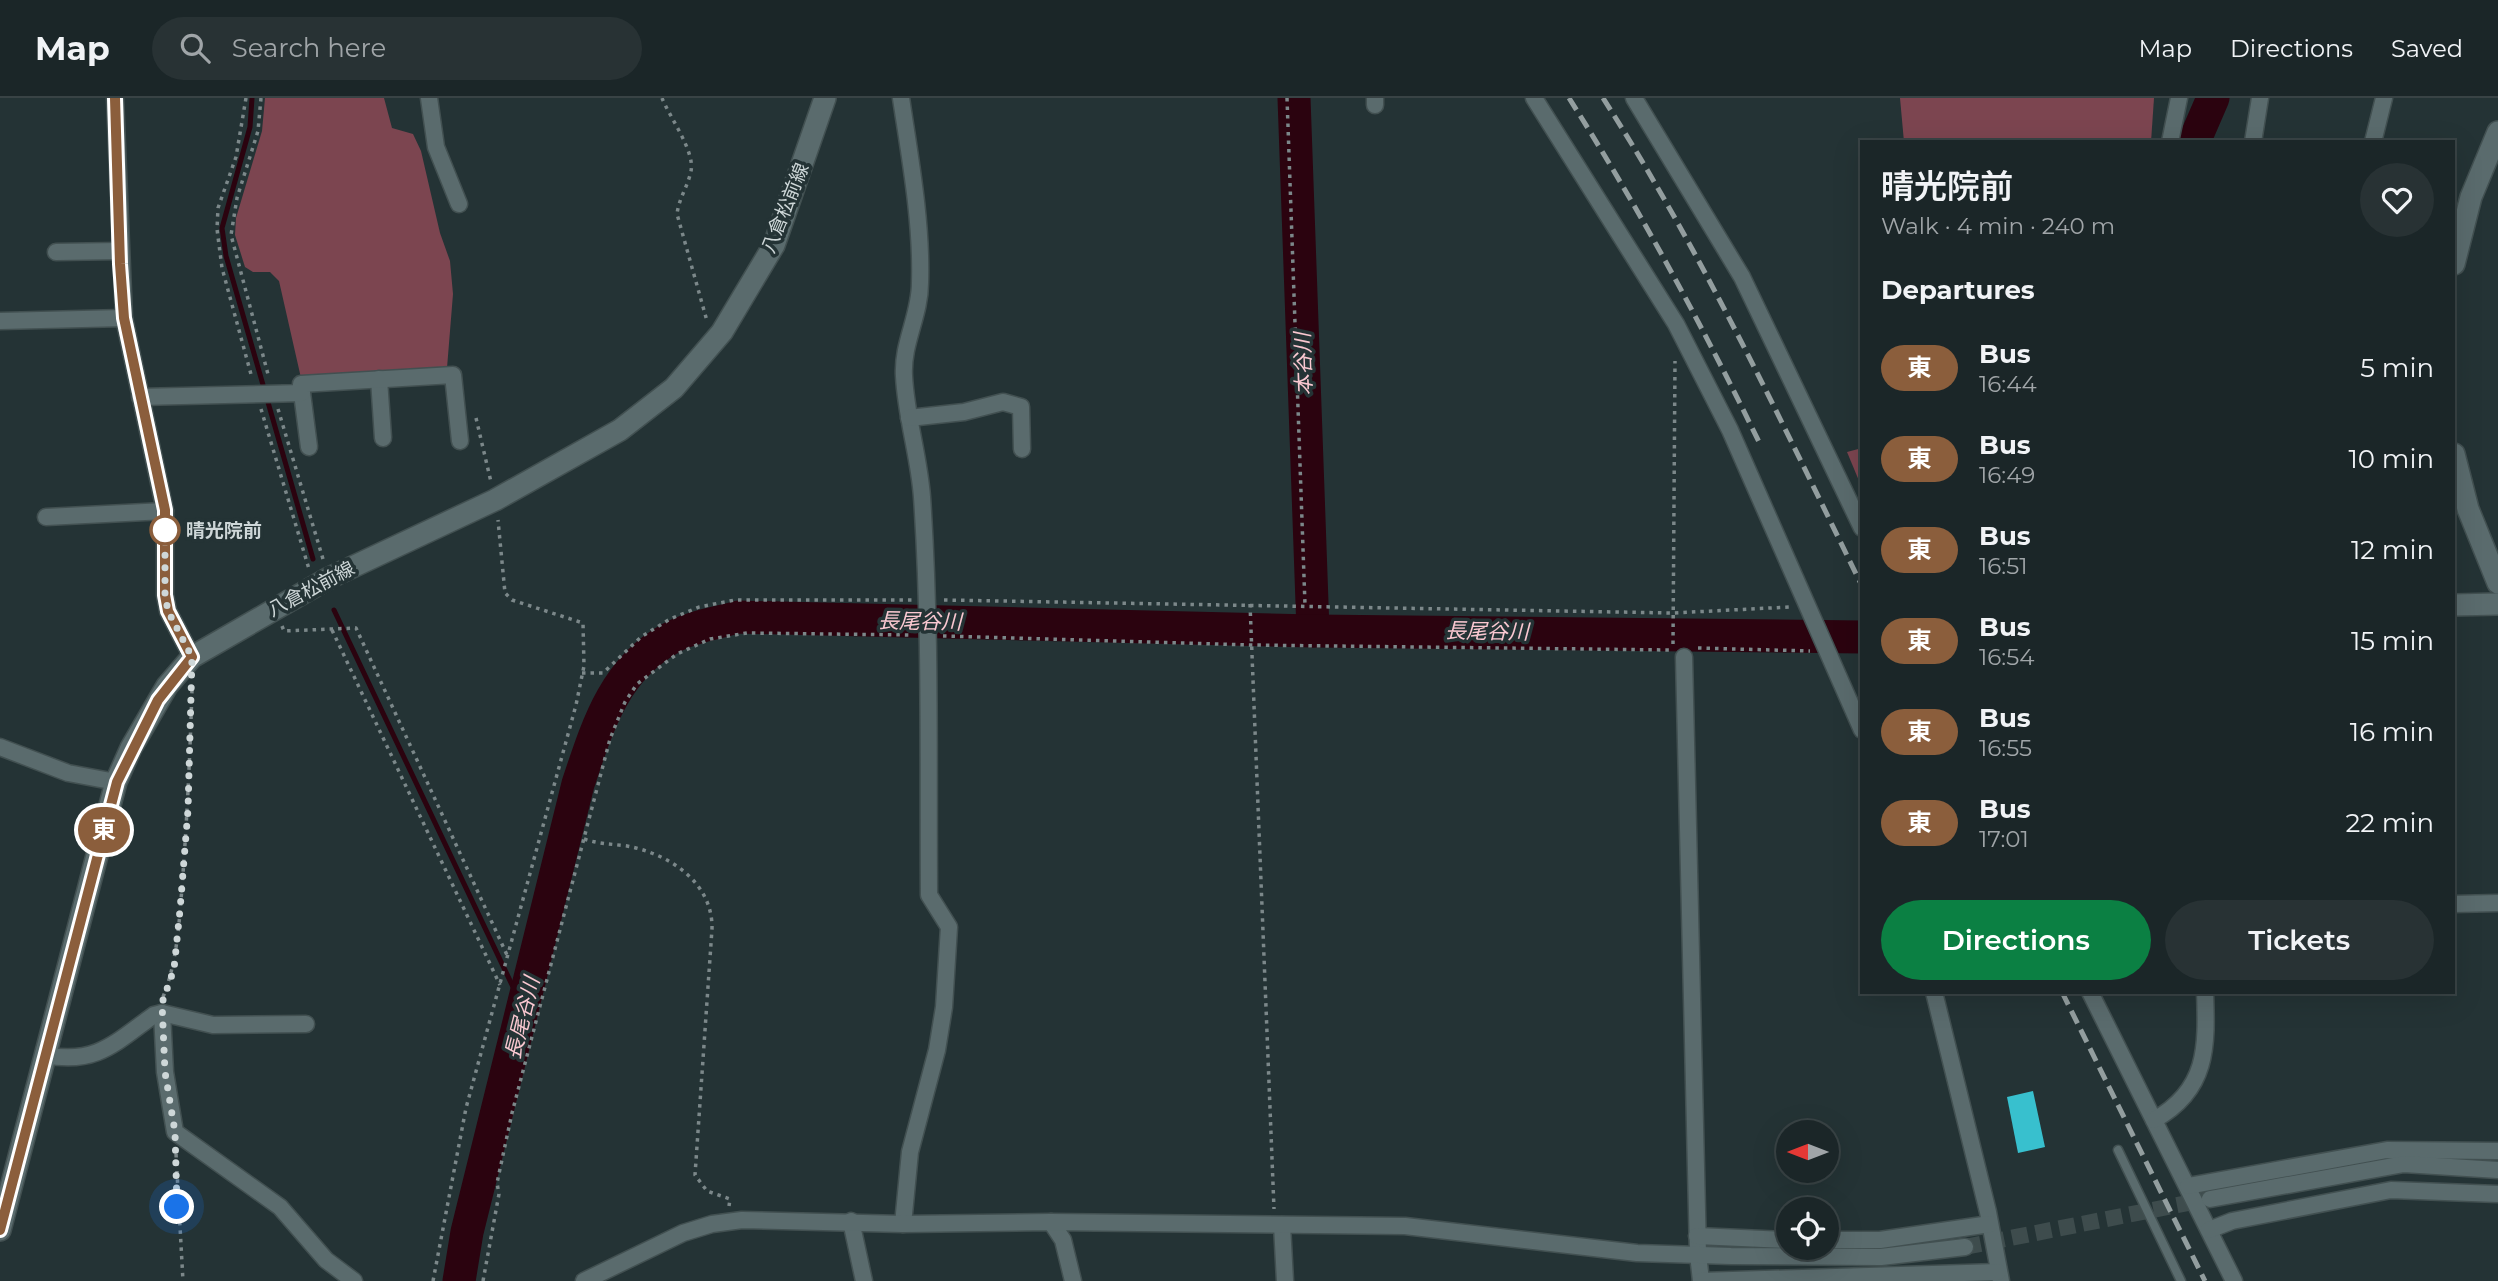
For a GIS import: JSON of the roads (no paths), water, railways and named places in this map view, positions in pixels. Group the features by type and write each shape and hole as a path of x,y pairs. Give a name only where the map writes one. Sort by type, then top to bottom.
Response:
{"main road":[{"name":"八倉松前線","path":"0,1230 117,782 149,714 167,685 192,657 271,610 322,582 495,500 620,430 674,388 712,343 774,245 825,98"},
{"path":"2455,260 2471,197 2498,131"},
{"path":"2455,458 2468,509 2498,583"},
{"path":"2455,605 2498,604"}],"street":[{"path":"115,98 119,251 124,318 165,510 165,595 168,611 192,657"},
{"path":"429,98 436,147 459,204"},
{"path":"901,98 919,244 920,285 917,309 903,351 909,418 922,493 927,603 929,895 949,927 942,1030 910,1152 903,1224"},
{"path":"1534,98 1676,324 1730,429 1860,725"},
{"path":"1634,98 1742,277 1860,524"},
{"path":"2170,140 2179,98"},
{"path":"2253,140 2260,98"},
{"path":"2374,140 2384,98"},
{"path":"56,252 119,251"},
{"path":"0,321 124,318"},
{"path":"309,447 301,384 453,375 460,441"},
{"path":"379,379 383,438"},
{"path":"140,397 302,393"},
{"path":"909,418 964,412 1003,402 1021,407 1022,449"},
{"path":"46,517 165,510"},
{"path":"1681,651 1697,1236 1701,1281 1999,1276 1990,1224 1934,994"},
{"path":"0,747 68,773 117,782"},
{"path":"2455,904 2498,903"},
{"path":"2091,994 2234,1281"},
{"path":"2154,1121 2179,1102 2196,1078 2206,1053 2205,994"},
{"path":"45,1055 65,1059 97,1055 154,1015 162,1013 212,1025 306,1024"},
{"path":"162,1013 165,1072 175,1132 280,1208 303,1229 326,1260 354,1281"},
{"path":"2188,1185 2387,1150 2498,1151"},
{"path":"2210,1199 2404,1164 2498,1170"},
{"path":"2209,1230 2232,1221 2391,1190 2498,1194"},
{"path":"851,1220 864,1281"},
{"path":"584,1281 672,1238 712,1224 728,1222 851,1220 903,1224 1051,1222 1405,1226 1637,1253 1881,1257 1965,1247"},
{"path":"1051,1222 1063,1240 1073,1281"},
{"path":"1839,1240 1880,1240 1990,1224"},
{"path":"1278,1225 1284,1281"},
{"path":"1697,1236 1776,1239"}],"lane":[{"path":"2118,1150 2181,1281"}],"waterway":[{"path":"252,98 250,127 222,228 226,256 313,559"},
{"name":"本谷川","path":"1294,98 1313,631"},
{"name":"長尾谷川","path":"2195,140 2213,98"},
{"path":"334,610 523,1008"},
{"name":"長尾谷川","path":"459,1281 467,1232 585,763 610,701 622,683 651,651 678,634 738,617 1313,631 1860,637"}],"tunnel":[{"path":"1965,1247 2208,1199"}],"railway":[{"path":"1569,98 1669,268 1760,444"},
{"path":"1603,98 1708,277 1860,582"},
{"path":"2063,994 2205,1281"}],"place":[{"name":"晴光院前","path":"165,530"}]}
